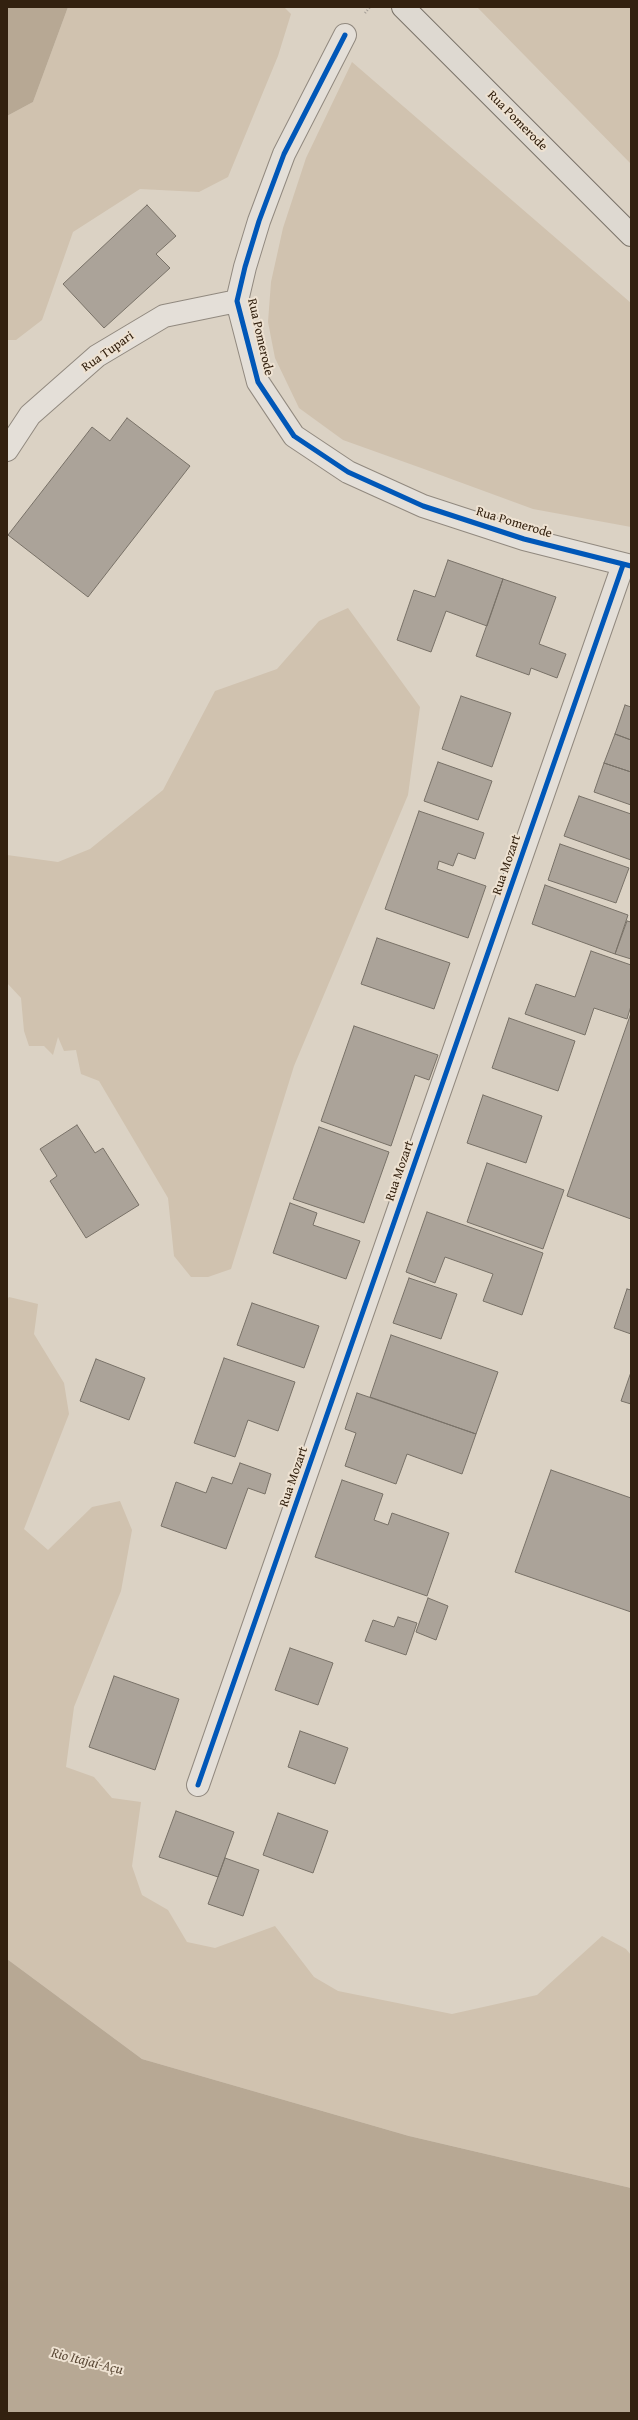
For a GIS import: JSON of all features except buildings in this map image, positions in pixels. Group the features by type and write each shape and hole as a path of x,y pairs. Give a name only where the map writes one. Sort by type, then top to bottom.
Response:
{"main road":[{"name":"Rua Pomerode","path":"403,7 631,235"}],"street":[{"name":"Rua Pomerode","path":"345,35 284,154 259,221 237,301 258,382 294,436 348,472 423,506 524,539 627,565"},
{"name":"Rua Tupari","path":"7,450 30,415 97,356 164,316 237,301"},
{"name":"Rua Mozart","path":"198,1785 627,565"}],"shaded area":[{"path":"68,7 284,7 291,14 278,56 228,177 199,192 140,189 73,232 42,320 16,340 7,340 7,116 33,102"},
{"path":"477,7 631,7 631,164"},
{"path":"352,62 631,303 631,527 533,509 343,440 299,408 275,358 268,322 271,282 283,228 306,158"},
{"path":"348,608 420,707 408,795 294,1066 231,1269 208,1277 191,1277 174,1256 168,1198 99,1081 81,1074 76,1050 64,1051 58,1037 53,1055 44,1046 29,1046 24,1031 21,998 7,983 7,855 58,862 90,849 163,790 215,691 277,669 319,621"},
{"path":"9,1297 38,1304 34,1334 64,1383 69,1414 24,1529 48,1550 92,1507 120,1501 132,1530 121,1591 74,1707 66,1767 94,1777 112,1798 141,1802 132,1866 142,1895 168,1910 187,1942 215,1948 275,1926 314,1977 338,1991 452,2014 537,1995 602,1936 626,1949 631,1955 631,2188 409,2136 142,2059 7,1959 7,1300"}],"water":[{"path":"7,7 68,7 33,102 7,116"},
{"name":"Rio Itajaí-Açu","path":"7,1959 142,2059 409,2136 631,2188 631,2413 7,2413"}],"cycle path":[{"path":"345,35 284,154 259,221 245,267 237,301 258,382 294,436 348,472 423,506 524,539 631,566"},
{"path":"198,1785 623,565"}]}
